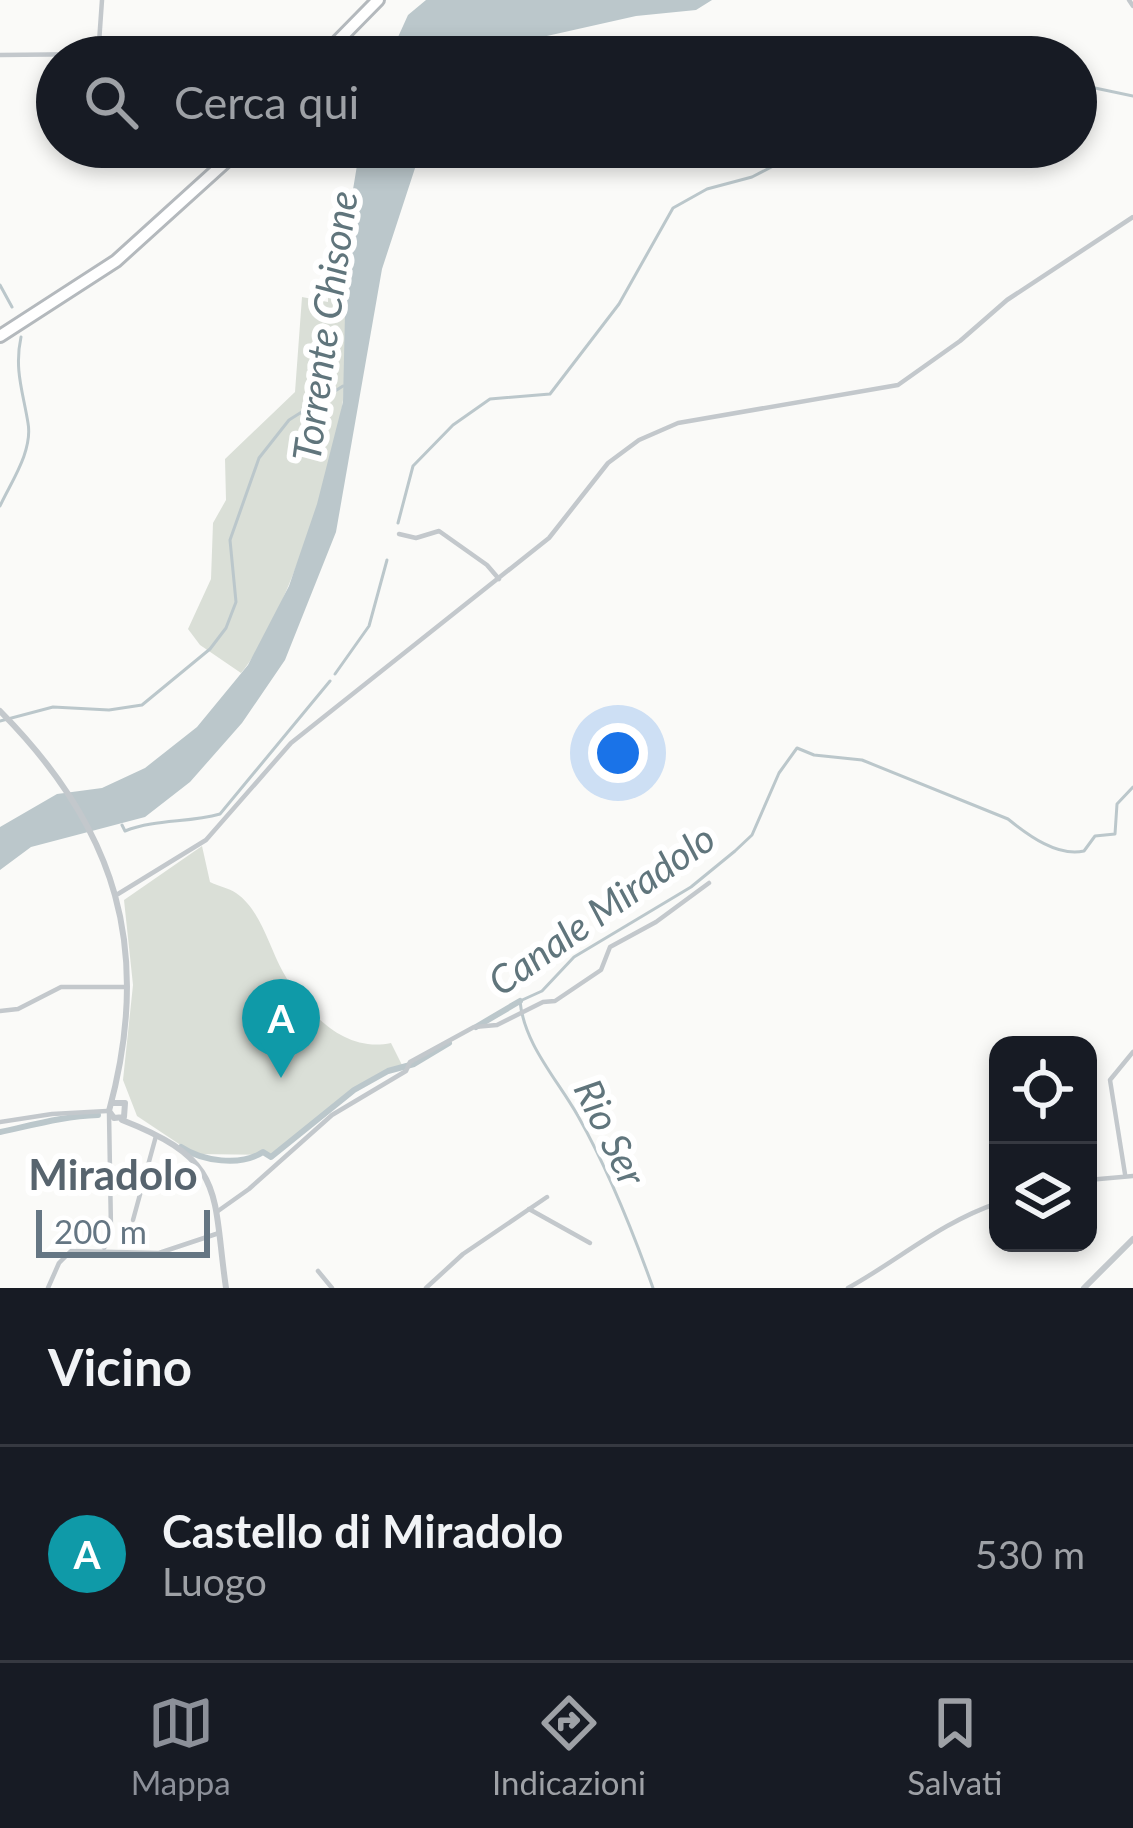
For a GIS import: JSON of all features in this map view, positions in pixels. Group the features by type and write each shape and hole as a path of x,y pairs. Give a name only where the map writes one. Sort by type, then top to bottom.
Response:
{"highway":[{"path":"347,36 382,0"},
{"path":"0,332 116,261 217,168"}],"street":[{"path":"99,36 102,0"},
{"path":"0,55 36,55"},
{"path":"118,894 206,840 291,743 549,538 608,463 660,428 898,385 1007,300 1133,217"},
{"path":"399,534 416,538 439,531 499,579"},
{"path":"0,711 64,785 103,854 118,894 129,987 110,1109 110,1239 99,1250"},
{"path":"218,1211 332,1115 406,1071 410,1061 475,1027 497,1024 583,985 602,970 610,947 656,922 709,884"},
{"path":"0,1011 17,1009 61,987 129,987"},
{"path":"1097,1179 1129,1175 1110,1080 1133,1052"},
{"path":"116,1079 137,1126"},
{"path":"0,1122 126,1108"},
{"path":"110,1132 126,1108"},
{"path":"110,1109 118,1119 182,1152 207,1176 218,1211 226,1288"},
{"path":"133,1220 156,1136"},
{"path":"426,1288 463,1254 547,1197"},
{"path":"848,1288 931,1233 989,1207"},
{"path":"529,1209 590,1243"},
{"path":"49,1288 68,1252 158,1253 219,1233"},
{"path":"1084,1288 1133,1239"},
{"path":"318,1271 332,1288"}],"shaded area":[{"path":"426,0 712,0 696,10 636,16 547,36 398,36 408,15"},
{"path":"357,168 415,168 382,269 336,532 285,660 242,723 190,782 145,817 31,847 0,870 0,827 57,794 102,788 145,768 197,727 248,665 289,586 317,504 343,402 347,226"},
{"path":"347,226 346,357 338,429 319,502 290,582 241,673 200,645 188,629 211,579 213,523 226,500 225,459 295,392 302,297 328,302 329,257"},
{"path":"202,846 210,882 245,900 283,972 315,1015 357,1042 391,1043 402,1065 351,1094 272,1155 194,1154 137,1116 123,1080 133,985 124,900"}],"waterway":[{"path":"1097,88 1133,96"},
{"path":"398,523 413,466 453,425 490,399 550,394 619,304 673,208 707,189 769,168"},
{"path":"0,285 12,307"},
{"path":"0,506 20,466 29,434 19,370 21,337"},
{"name":"Torrente Chisone","path":"0,721 53,707 109,710 142,705 210,649 226,628 236,602 230,540 259,458 289,420 343,386"},
{"path":"335,674 369,626 387,560"},
{"path":"122,825 125,831 220,814 330,681"},
{"name":"Canale Miradolo","path":"653,1288 610,1179 535,1047 520,1001 542,991 574,957 691,887 735,851 752,835 779,773 797,748 814,755 862,760 1008,819 1064,851 1084,851 1095,836 1115,834 1117,804 1133,787"},
{"name":"Canale Miradolo","path":"476,1027 520,1001"},
{"name":"Canale Miradolo","path":"181,1147 221,1160 243,1160 263,1152 271,1157 354,1090 449,1043"},
{"name":"Canale Miradolo","path":"0,1132 98,1115"}],"place":[{"name":"Castello di Miradolo","path":"281,1078"}],"district":[{"name":"Miradolo","path":"113,1174"}],"water label":[{"name":"Rio Ser","path":"611,1132"}]}
